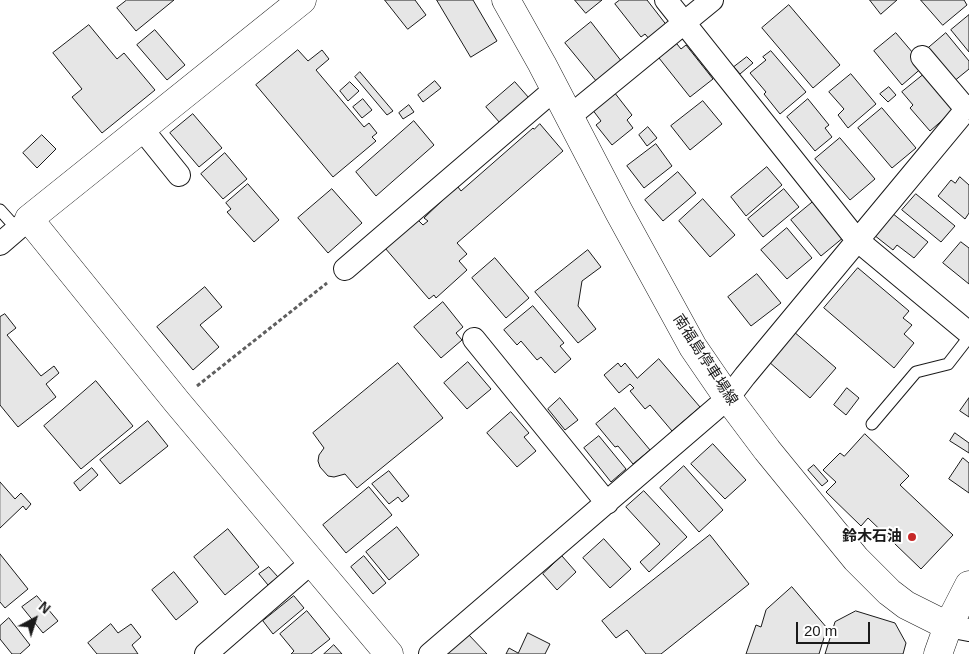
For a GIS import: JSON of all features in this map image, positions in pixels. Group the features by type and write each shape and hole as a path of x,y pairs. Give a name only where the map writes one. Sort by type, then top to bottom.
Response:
{"street":[{"path":"0,244 302,0"},
{"name":"南福島停車場線","path":"506,0 693,347 728,398 767,450 856,560 889,592 906,605 959,628"},
{"path":"666,0 857,240 969,333"},
{"path":"569,116 712,0"},
{"path":"430,654 728,398 968,108 922,57"},
{"path":"345,269 555,89"},
{"path":"142,129 179,175"},
{"path":"23,224 177,402 389,654"},
{"path":"474,338 607,503"},
{"path":"206,654 312,562"},
{"path":"938,654 959,628 969,585"}],"lane":[{"path":"0,210 23,224"},
{"path":"872,424 916,372 948,364 969,337"}],"path":[{"path":"177,402 345,269"}],"building":[{"path":"127,0 174,0 136,31 117,8"},
{"path":"385,0 415,0 426,15 408,29"},
{"path":"437,0 473,0 497,41 471,57"},
{"path":"575,0 602,0 586,13"},
{"path":"620,0 647,0 668,27 651,41 645,34 641,37 615,4"},
{"path":"870,0 897,0 881,14"},
{"path":"921,0 964,0 967,5 943,25"},
{"path":"789,5 840,65 813,88 762,28"},
{"path":"969,15 969,52 951,30"},
{"path":"591,22 622,62 597,82 565,43"},
{"path":"89,25 117,59 124,53 155,90 102,133 72,97 82,89 53,53"},
{"path":"155,30 185,65 167,80 137,45"},
{"path":"896,33 924,66 902,85 874,51"},
{"path":"946,33 969,61 969,69 953,82 926,50"},
{"path":"677,44 681,49 686,45 713,79 690,97 659,58"},
{"path":"298,50 308,61 322,50 329,59 316,70 364,127 369,123 377,133 372,137 376,141 333,177 256,85"},
{"path":"771,51 806,92 780,114 764,94 766,92 750,73 766,60 763,57"},
{"path":"747,57 753,63 740,74 734,67"},
{"path":"928,71 954,110 930,131 910,108 913,105 902,92"},
{"path":"360,72 393,111 387,115 355,77"},
{"path":"851,74 876,104 848,128 838,115 844,109 829,92"},
{"path":"435,81 441,88 423,102 418,95"},
{"path":"350,82 359,91 348,101 340,91"},
{"path":"515,82 529,98 500,123 486,107"},
{"path":"889,87 896,95 888,102 880,94"},
{"path":"614,92 632,115 627,120 633,128 612,145 596,125 601,121 592,109"},
{"path":"363,99 372,110 362,118 353,107"},
{"path":"808,99 829,125 825,128 832,137 815,151 787,117"},
{"path":"703,101 722,124 690,150 671,126"},
{"path":"409,105 414,112 403,119 399,113"},
{"path":"882,108 916,148 892,168 858,128"},
{"path":"193,114 222,148 199,167 170,133"},
{"path":"414,121 434,145 376,196 356,172"},
{"path":"540,124 563,151 457,243 467,254 459,261 467,270 436,298 434,295 429,299 385,248 418,220 423,225 428,221 424,218 449,194 458,187 461,191"},
{"path":"648,127 657,138 647,146 639,135"},
{"path":"42,135 56,149 37,168 23,153"},
{"path":"840,138 875,179 850,200 815,159"},
{"path":"656,144 672,166 644,188 627,166"},
{"path":"225,153 247,179 223,199 201,174"},
{"path":"767,167 782,185 746,216 731,197"},
{"path":"678,172 696,193 663,221 645,200"},
{"path":"960,177 969,185 969,213 965,219 938,196 951,180 955,183"},
{"path":"248,184 279,220 254,242 227,212 231,209 226,203"},
{"path":"332,189 362,223 328,253 298,218"},
{"path":"784,189 799,207 763,237 748,219"},
{"path":"916,194 955,226 941,242 902,210"},
{"path":"703,199 735,235 710,257 679,221"},
{"path":"814,201 844,237 821,256 791,220"},
{"path":"892,213 928,242 914,258 897,245 893,250 874,235"},
{"path":"787,228 812,258 787,279 761,250"},
{"path":"961,242 969,248 969,284 943,263"},
{"path":"588,250 601,267 582,281 578,306 596,329 578,343 535,292"},
{"path":"495,258 529,298 506,318 472,278"},
{"path":"858,268 909,311 903,318 912,325 904,334 914,343 894,368 824,308"},
{"path":"757,274 781,303 751,326 728,297"},
{"path":"205,287 222,307 200,325 219,347 193,370 157,327"},
{"path":"443,302 463,327 456,333 462,340 441,358 414,327"},
{"path":"533,306 564,343 560,346 571,359 555,373 541,357 537,360 521,341 517,345 504,330"},
{"path":"5,314 16,328 7,335 41,376 54,366 59,373 46,384 56,397 18,427 0,405 0,317"},
{"path":"793,331 836,368 810,398 768,361"},
{"path":"659,359 700,407 672,431 650,405 645,409 630,391 634,388 630,384 619,393 604,375 618,363 621,367 625,363 637,378"},
{"path":"468,362 491,389 467,409 444,383"},
{"path":"398,363 443,418 357,488 345,474 334,477 328,476 320,467 318,461 319,455 324,448 313,433"},
{"path":"96,381 133,426 81,469 44,426"},
{"path":"847,388 859,398 846,415 834,405"},
{"path":"560,398 578,420 565,430 548,409"},
{"path":"969,398 969,417 960,411"},
{"path":"615,408 650,450 633,464 618,446 615,447 596,424"},
{"path":"511,412 529,433 524,437 536,451 517,467 487,433"},
{"path":"148,421 168,446 120,484 100,460"},
{"path":"955,433 969,443 969,453 950,441"},
{"path":"865,434 909,476 900,485 953,535 921,569 868,518 861,526 826,492 836,482 823,470 840,453 844,456"},
{"path":"599,436 626,469 611,482 584,448"},
{"path":"713,444 746,480 725,499 691,464"},
{"path":"963,458 969,463 969,493 949,479"},
{"path":"814,465 828,481 822,486 808,470"},
{"path":"684,466 723,510 699,532 660,488"},
{"path":"92,468 98,475 80,491 74,483"},
{"path":"389,471 409,496 402,502 398,497 389,504 372,484"},
{"path":"0,482 15,499 21,493 31,504 26,510 23,506 0,528"},
{"path":"369,487 392,515 346,553 323,525"},
{"path":"644,491 687,537 649,572 640,562 660,544 626,507"},
{"path":"397,527 419,555 389,580 366,552"},
{"path":"228,529 259,567 225,595 194,557"},
{"path":"710,535 749,584 661,654 646,654 627,630 616,638 602,621"},
{"path":"604,539 631,569 610,588 583,558"},
{"path":"0,554 28,589 5,608 0,602"},
{"path":"364,556 386,583 373,594 351,567"},
{"path":"562,556 576,572 557,590 543,574"},
{"path":"269,567 278,577 268,585 259,574"},
{"path":"174,572 198,602 176,620 152,590"},
{"path":"792,587 827,628 819,654 746,654 756,625 761,627 766,610"},
{"path":"37,596 58,621 43,633 22,607"},
{"path":"294,596 304,608 273,634 263,621"},
{"path":"307,611 330,639 311,654 291,654 294,651 280,634"},
{"path":"856,611 895,623 906,643 903,654 825,654 835,622"},
{"path":"9,618 30,645 20,654 12,654 0,639 0,626"},
{"path":"111,624 118,633 131,624 141,637 132,645 138,654 97,654 88,643"},
{"path":"528,633 550,644 545,654 506,654 509,648 518,653"},
{"path":"468,634 487,654 447,653"},
{"path":"334,645 342,654 324,654"}],"place":[{"name":"鈴木石油","path":"912,537"}]}
